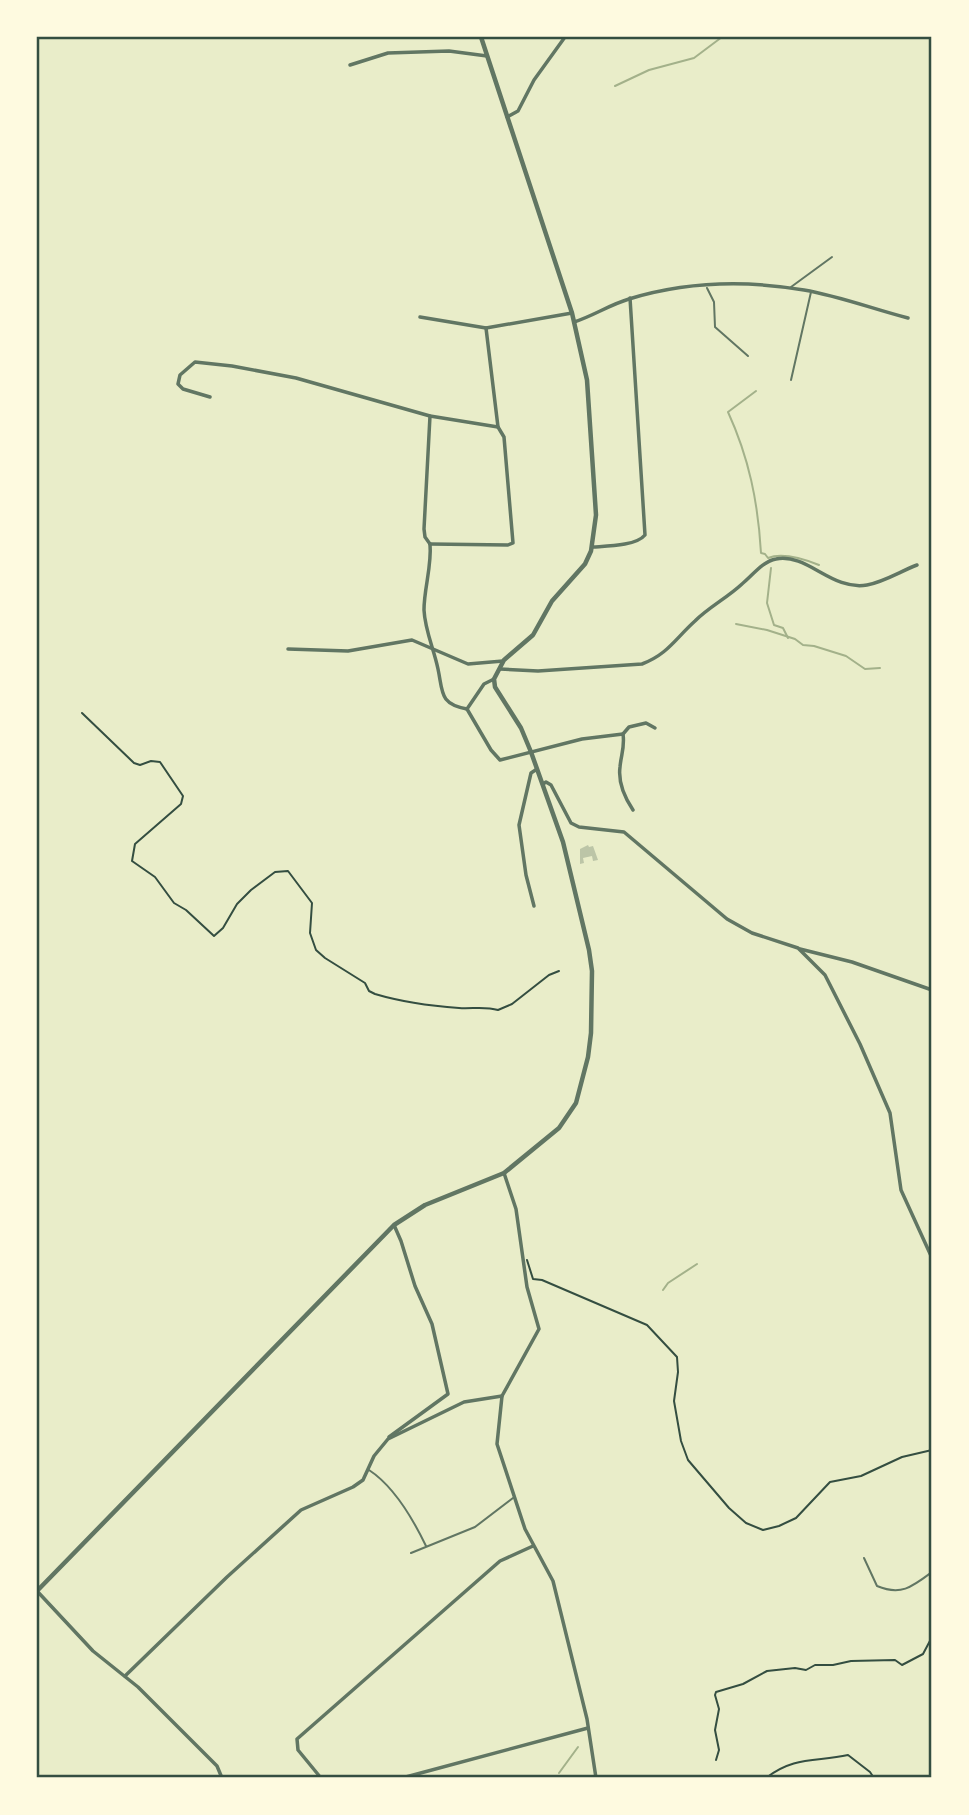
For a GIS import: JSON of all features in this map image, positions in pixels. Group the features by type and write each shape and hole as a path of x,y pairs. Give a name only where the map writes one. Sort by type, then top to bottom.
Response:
{"street":[{"path":"222,1778 217,1766 125,1676 93,1651 37,1591 394,1225 425,1205 504,1172 559,1128 576,1103 592,1033 592,971 589,950 563,842 531,752 520,728 495,688 494,679 504,660 533,635 552,601 584,564 593,547 596,515 587,378 572,313 481,37"},
{"path":"507,117 518,111 534,80 565,37"},
{"path":"350,65 396,52 449,51 487,56"},
{"path":"574,322 630,298 705,284 811,291 908,318"},
{"path":"593,547 633,541 645,535 630,298"},
{"path":"420,317 486,328 572,313"},
{"path":"430,544 513,543 504,437 498,427 486,328"},
{"path":"210,397 183,389 178,384 180,375 195,362 296,378 430,416 498,427"},
{"path":"430,416 424,529 430,544 424,612 442,695 447,702 467,709 491,750 500,760 582,739 623,734 629,727 646,723 655,728"},
{"path":"498,668 538,671 642,664 663,655 700,616 732,593 766,563 776,559 802,562 833,581 865,585 917,565"},
{"path":"288,649 348,651 405,639 421,642 468,664 504,660"},
{"path":"467,709 484,684 494,679"},
{"path":"623,734 625,749 619,775 626,799 633,810"},
{"path":"534,906 526,875 519,825 531,773 537,769"},
{"path":"543,784 546,782 551,785 571,824 624,832 727,919 752,933 840,958 932,990"},
{"path":"798,948 831,984 876,1078 890,1113 901,1190 932,1258"},
{"path":"504,1172 516,1209 527,1287 539,1329 502,1396 497,1444 513,1498 533,1546 554,1581 596,1778"},
{"path":"125,1676 301,1510 357,1485 369,1469 373,1456 388,1439 449,1394 432,1324 415,1286 394,1225"},
{"path":"388,1439 464,1402 502,1396"},
{"path":"321,1778 298,1750 297,1739 500,1561 533,1546"},
{"path":"402,1778 587,1728"}],"lane":[{"path":"790,288 832,257"},
{"path":"705,284 714,302 715,327 748,356"},
{"path":"791,380 811,291"},
{"path":"369,1469 387,1485 414,1522 426,1547"},
{"path":"411,1553 475,1527 513,1498"},
{"path":"864,1558 877,1586 891,1592 912,1587 932,1573"}],"path":[{"path":"82,713 134,763 140,765 151,761 160,762 183,796 181,804 135,844 132,861 155,877 174,903 186,910 214,936 223,928 237,904 251,890 275,872 285,870 292,874 310,898 310,933 316,950 365,983 369,991 375,994 435,1006 468,1009 490,1007 498,1010 512,1004 549,975 559,971"},
{"path":"523,1257 529,1261 533,1279 542,1280 647,1325 677,1357 674,1401 681,1441 688,1460 729,1508 746,1523 763,1530 779,1526 796,1518 830,1482 860,1476 902,1457 932,1450"},
{"path":"716,1760 719,1745 715,1730 719,1704 716,1692 743,1684 767,1671 795,1668 806,1670 815,1665 842,1662 894,1660 902,1665 923,1654 932,1637"},
{"path":"766,1778 779,1768 803,1759 848,1755 874,1778"}],"building":[{"path":"593,846 598,860 593,861 592,856 583,858 584,863 580,864 580,849"}],"waterway":[{"path":"615,86 649,70 694,58 722,37"},
{"path":"756,391 728,412 742,446 751,481 758,516 761,553 768,558 787,556 819,565"},
{"path":"771,568 767,603 774,625 783,628 788,638"},
{"path":"736,624 767,630 795,639 803,645 846,656 865,669 880,668"},
{"path":"663,1290 668,1283 697,1264"},
{"path":"559,1773 578,1747"}]}
